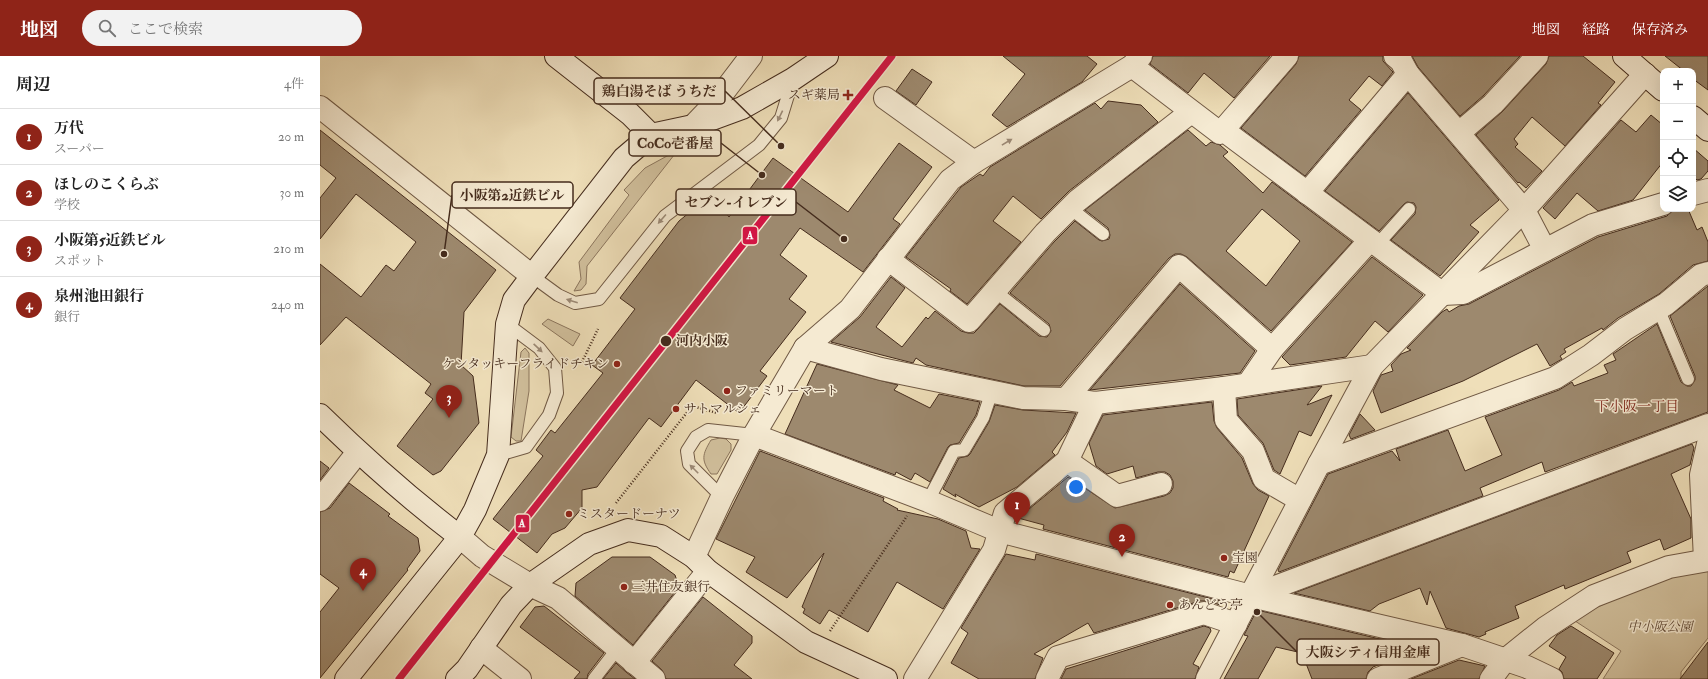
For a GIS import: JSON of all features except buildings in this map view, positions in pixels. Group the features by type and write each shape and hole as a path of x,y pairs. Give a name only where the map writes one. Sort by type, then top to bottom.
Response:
{"street":[{"path":"556,56 630,114 651,135"},
{"path":"693,126 716,102 751,56"},
{"path":"346,679 460,537 475,510 498,455 507,324 514,300 532,276 624,158 651,135 693,126 742,108 792,79 827,56"},
{"path":"634,663 701,564 722,497 754,435 805,348 850,309 950,180 974,162 1136,61 1191,112 1220,133 1287,56"},
{"path":"1459,133 1493,104 1537,56"},
{"path":"1624,56 1660,87"},
{"path":"1307,193 1402,62 1524,210 1545,250"},
{"path":"1207,679 1300,500 1372,366 1524,210 1645,74"},
{"path":"885,98 974,162"},
{"path":"320,107 532,276"},
{"path":"888,259 969,321 994,291 1070,208 1191,112"},
{"path":"1223,130 1443,294 1463,293 1593,225 1660,205"},
{"path":"1696,193 1708,190"},
{"path":"1248,384 1272,349 1373,243"},
{"path":"1066,399 1179,266 1272,349"},
{"path":"1319,464 1555,378 1591,355 1625,329 1658,308 1701,275 1708,273"},
{"path":"805,348 881,369 1023,398 1066,399 1095,403 1224,388 1372,366"},
{"path":"1224,388 1226,420 1253,451 1264,479 1300,500"},
{"path":"916,679 994,550 1005,513 1067,461 1095,403"},
{"path":"320,415 358,452 482,556 530,585 558,598 654,679"},
{"path":"1251,596 1708,425"},
{"path":"754,435 923,499 999,531 1251,596 1462,646 1505,660 1543,677"},
{"path":"1491,679 1505,660 1545,628 1594,596 1669,566 1706,560 1701,476 1708,444"},
{"path":"320,500 358,452"},
{"path":"1067,461 1117,496 1161,484"},
{"path":"457,679 511,605 530,585 589,544 628,530 661,536 806,642 886,679"},
{"path":"1047,679 1058,657 1204,613 1236,624"},
{"path":"1378,679 1462,646"},
{"path":"481,648 520,679"}],"lane":[{"path":"532,276 558,295 575,303 599,299 665,216 759,145 781,118 792,79"},
{"path":"1070,208 1103,234"},
{"path":"1373,243 1409,208"},
{"path":"994,291 1044,330"},
{"path":"1658,308 1688,379"},
{"path":"498,455 526,447 549,416 557,393 555,368 539,348 507,324"},
{"path":"923,499 954,452 964,450 982,418 992,391"},
{"path":"722,497 689,464 687,451 696,437 708,430 754,435"},
{"path":"594,679 618,648"}],"path":[{"path":"582,362 598,329"},
{"path":"818,648 923,499"}],"green space":[{"path":"678,150 587,266 586,284 581,290 574,291 581,279 579,262 629,195 624,190 645,168"},
{"path":"548,319 580,334 573,346 542,324"},
{"path":"525,348 529,353 529,391 521,441 516,441 511,437 521,352"},
{"path":"720,438 726,439 731,444 731,450 717,474 711,474 704,461 704,454 711,440"},
{"name":"中小阪公園","path":"1708,568 1708,638 1681,672 1681,679 1603,679 1621,651 1572,619 1675,571"}],"transit line":[{"name":"A","path":"399,679 892,56"}],"place":[{"name":"スギ薬局","path":"848,95"},
{"name":"鶏白湯そば うちだ","path":"781,146"},
{"name":"CoCo壱番屋","path":"762,175"},
{"name":"セブン-イレブン","path":"844,239"},
{"name":"小阪第2近鉄ビル","path":"444,254"},
{"name":"河内小阪","path":"666,341"},
{"name":"ケンタッキーフライドチキン","path":"617,364"},
{"name":"ファミリーマート","path":"727,391"},
{"name":"サトマルシェ","path":"676,409"},
{"name":"小阪第5近鉄ビル","path":"449,418"},
{"name":"ミスタードーナツ","path":"569,514"},
{"name":"万代","path":"1017,525"},
{"name":"ほしのこくらぶ","path":"1122,557"},
{"name":"宝園","path":"1224,558"},
{"name":"三井住友銀行","path":"624,587"},
{"name":"泉州池田銀行","path":"363,591"},
{"name":"あんどう亭","path":"1170,605"},
{"name":"大阪シティ信用金庫","path":"1257,612"}],"district":[{"name":"下小阪一丁目","path":"1637,406"}]}
